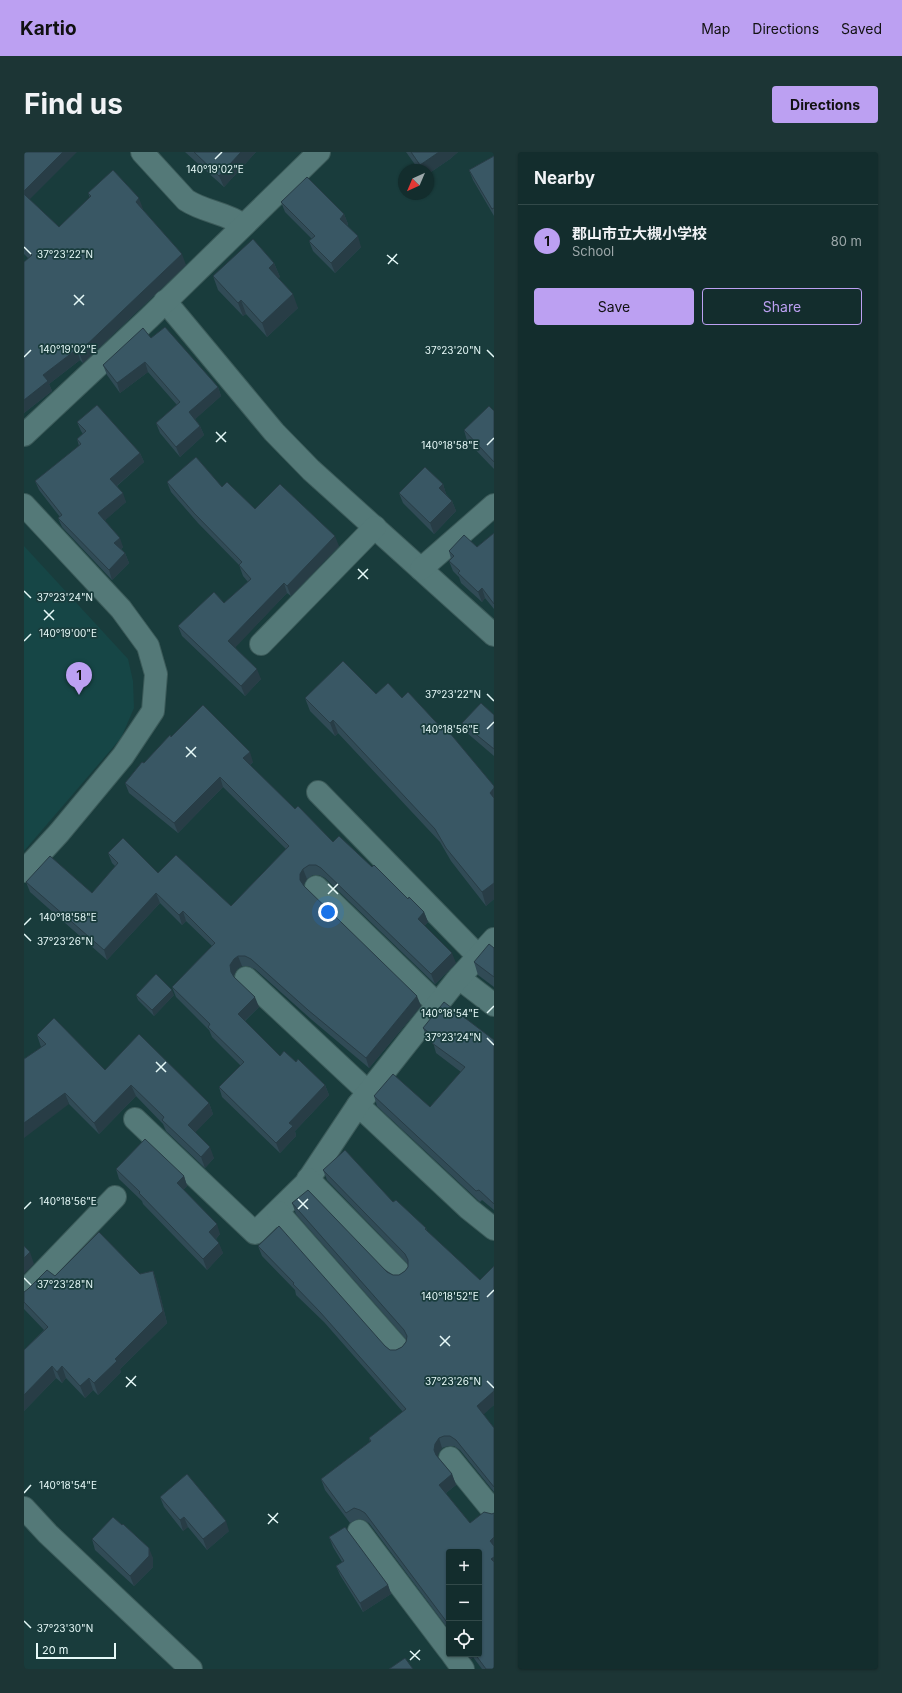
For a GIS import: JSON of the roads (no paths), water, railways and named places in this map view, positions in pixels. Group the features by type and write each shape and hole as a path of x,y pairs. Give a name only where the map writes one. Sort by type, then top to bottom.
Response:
{"street":[{"path":"142,152 186,200 196,206 244,225"},
{"path":"24,435 319,152"},
{"path":"165,301 274,432 311,470 494,635"},
{"path":"24,505 121,609 148,646 156,674 152,711 123,756 59,833 24,870"},
{"path":"421,569 494,505"},
{"path":"261,644 374,527"},
{"path":"318,792 478,956"},
{"path":"316,887 437,1004"},
{"path":"134,1119 255,1233 278,1212 308,1179 363,1098 437,1004 494,939"},
{"path":"246,978 469,1208 494,1229"},
{"path":"459,978 494,1005"},
{"path":"308,1179 400,1273"},
{"path":"24,1292 115,1197"},
{"path":"278,1212 398,1348"},
{"path":"450,1458 494,1512"},
{"path":"24,1508 48,1534 191,1669"},
{"path":"359,1531 446,1646"},
{"path":"24,1533 48,1534"},
{"path":"454,1657 463,1669"}],"place":[{"name":"郡山市立大槻小学校","path":"79,695"}]}
